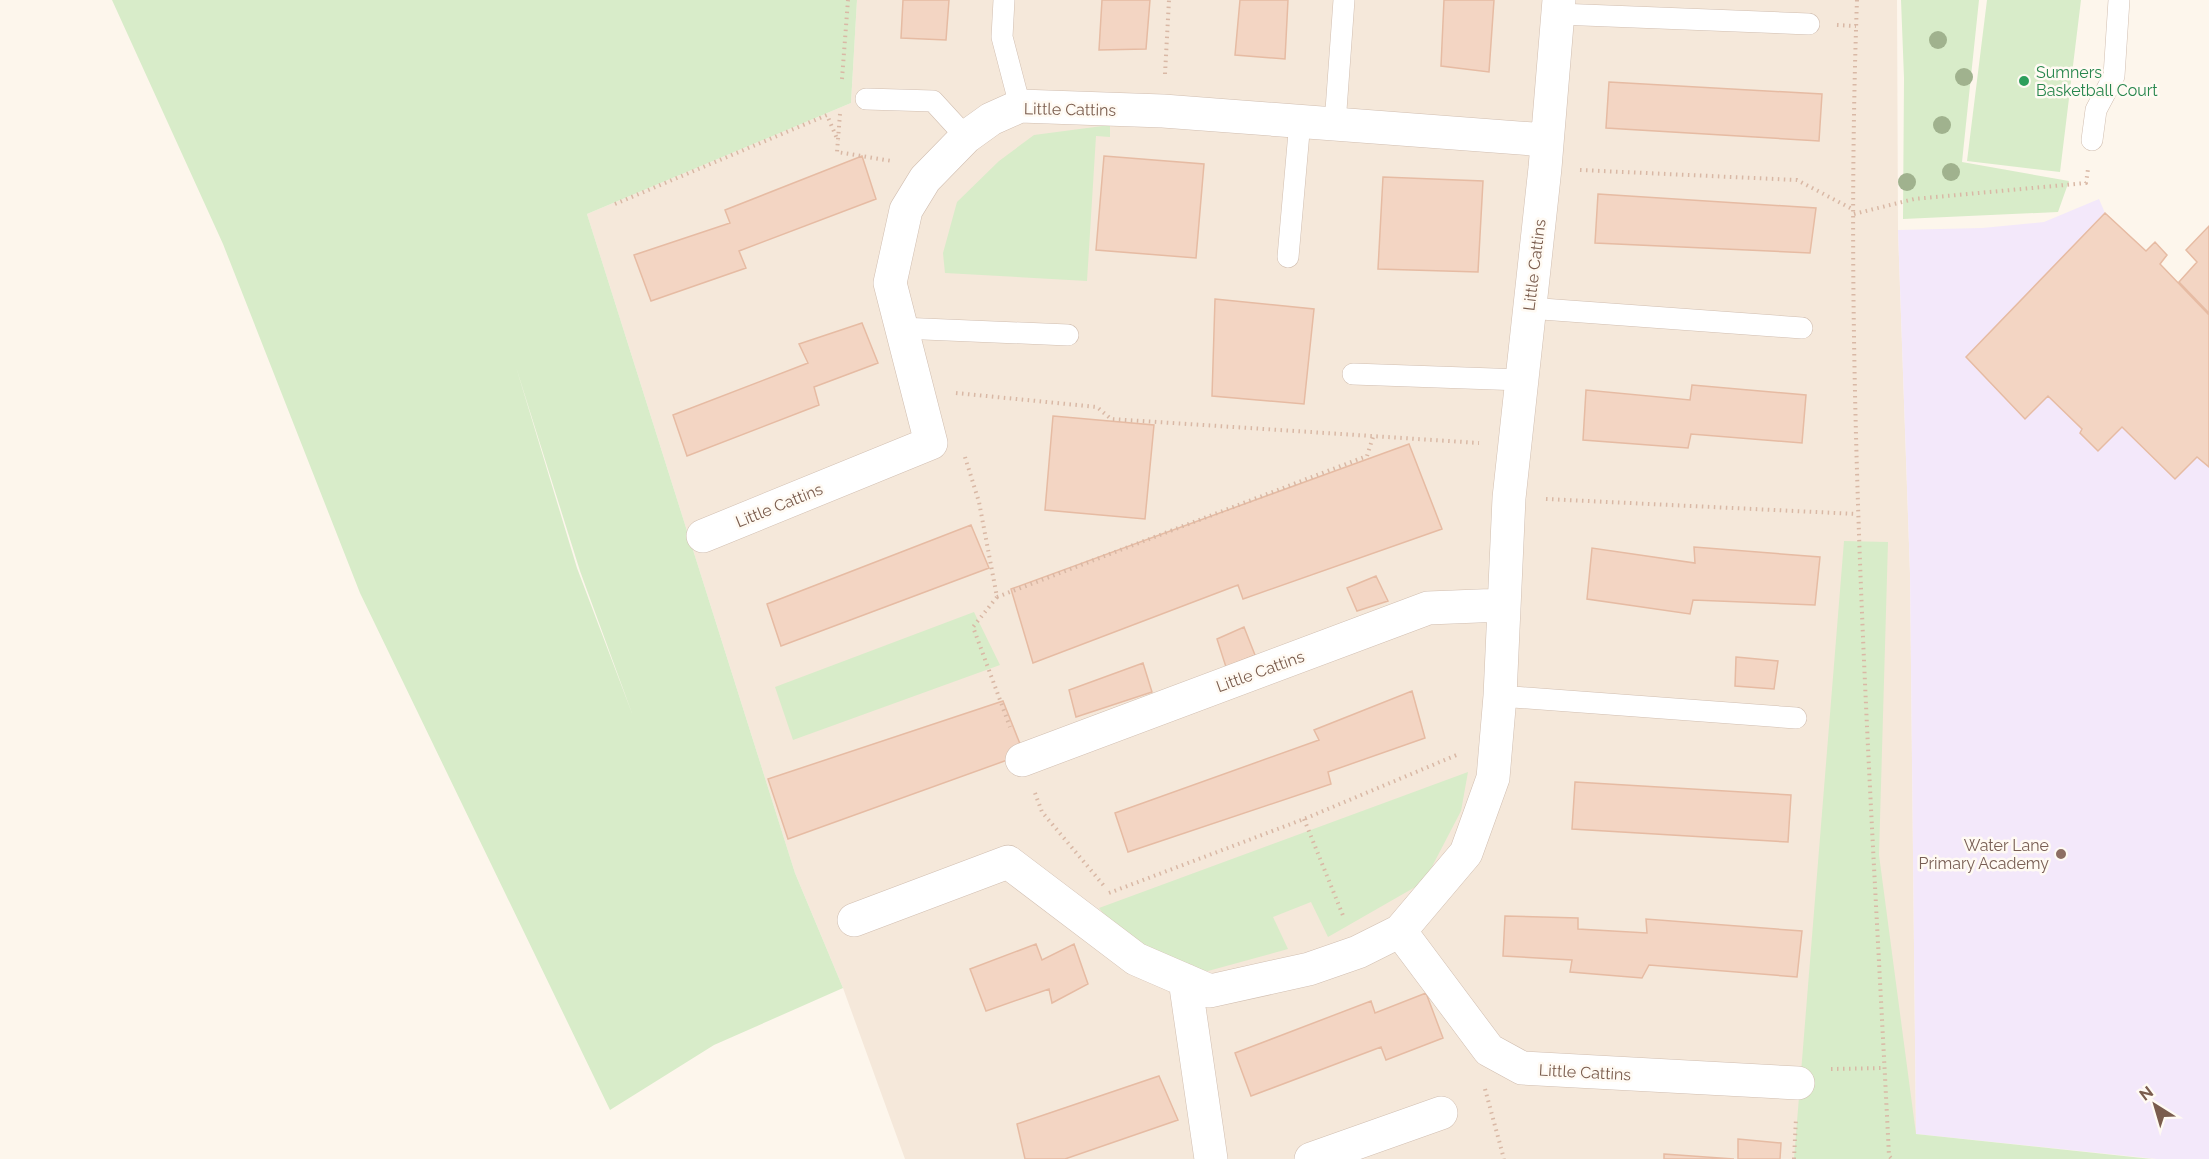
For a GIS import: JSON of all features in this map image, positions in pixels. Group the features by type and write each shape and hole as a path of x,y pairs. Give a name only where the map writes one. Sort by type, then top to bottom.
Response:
{"street":[{"name":"Little Cattins","path":"854,920 1008,862 1136,958 1210,991 1309,969 1358,952 1400,930 1466,853 1493,778 1500,696 1509,498 1558,7"},
{"name":"Little Cattins","path":"703,536 931,443 890,283 906,210 925,179 966,137 991,119 1020,106 1163,111 1335,123 1545,154"},
{"name":"Little Cattins","path":"1022,760 1428,608 1503,605"},
{"name":"Little Cattins","path":"1400,930 1489,1050 1522,1068 1809,1076"},
{"path":"1185,980 1211,1159"},
{"path":"1311,1159 1441,1113"}],"lane":[{"path":"1004,0 1002,37 1020,106"},
{"path":"1335,123 1344,0"},
{"path":"2092,140 2097,110 2114,76 2119,0"},
{"path":"1558,7 1809,24"},
{"path":"866,99 933,101 966,137"},
{"path":"1288,257 1300,121"},
{"path":"1528,308 1802,328"},
{"path":"900,328 1068,335"},
{"path":"1353,374 1522,380"},
{"path":"1500,696 1796,717"}],"path":[{"path":"1163,111 1169,0"},
{"path":"1857,0 1854,212 1857,514 1884,1068 1889,1156 1892,1159"},
{"path":"615,204 826,115 838,141"},
{"path":"1545,154 1797,180 1854,212 1914,199 2086,183 2092,140"},
{"path":"916,389 1097,407 1111,419 1515,445"},
{"path":"1110,893 1042,812 973,627 997,597 1366,456 1373,437"},
{"path":"931,443 962,449 979,502 997,597"},
{"path":"1509,498 1857,514"},
{"path":"1070,910 1304,819 1496,739"},
{"path":"1304,819 1358,952"},
{"path":"1489,1050 1483,1082 1504,1159"},
{"path":"1809,1076 1884,1068"},
{"path":"1794,1145 1794,1159"}],"shaded area":[{"path":"857,0 1897,0 1898,230 1910,573 1916,1134 1871,1159 905,1159 843,988 795,873 587,214 851,103"},
{"name":"Water Lane Primary Academy","path":"2099,199 2105,213 2146,251 2155,242 2167,255 2160,264 2209,315 2209,1159 2157,1159 1916,1134 1910,573 1898,230 1982,228 2044,222"}],"green space":[{"path":"112,0 857,0 851,103 587,214 795,873 843,988 714,1045 610,1110 360,593 223,244","holes":["516,367 580,571 633,716 577,568"]},
{"path":"1901,0 1979,0 1962,162 2069,181 2058,212 1903,219 1904,78"},
{"name":"Sumners Basketball Court","path":"1987,0 2081,0 2060,172 1967,161"},
{"path":"1110,125 1110,137 1096,136 1087,281 945,273 943,253 957,202 999,161 1034,135"},
{"path":"1844,541 1888,542 1879,855 1916,1134 2152,1159 1794,1159"},
{"path":"974,612 1000,665 793,740 775,687"},
{"path":"1468,772 1461,811 1424,882 1328,937 1311,902 1273,917 1288,949 1208,971 1178,967 1133,948 1099,908"}],"building":[{"path":"903,0 949,0 946,40 901,38"},
{"path":"1102,0 1150,0 1146,49 1099,50"},
{"path":"1240,0 1288,0 1285,59 1235,55"},
{"path":"1444,0 1494,0 1489,72 1441,66"},
{"path":"1609,82 1822,94 1819,141 1606,128"},
{"path":"862,156 876,199 739,251 746,268 651,301 634,255 730,223 725,210"},
{"path":"1104,156 1204,164 1196,258 1096,250"},
{"path":"1383,177 1483,181 1478,272 1378,269"},
{"path":"1598,194 1816,208 1810,253 1595,243"},
{"path":"2105,213 2146,251 2155,242 2167,255 2160,264 2209,315 2209,467 2197,457 2175,479 2122,427 2098,451 2080,433 2082,429 2048,396 2025,419 1966,357"},
{"path":"2209,226 2209,313 2179,282 2197,262 2186,250"},
{"path":"1215,299 1314,309 1304,404 1212,396"},
{"path":"862,323 878,363 814,387 819,405 687,456 673,415 808,363 799,344"},
{"path":"1692,385 1806,395 1802,443 1691,434 1688,448 1583,440 1586,390 1690,400"},
{"path":"1053,416 1154,425 1145,519 1045,510"},
{"path":"1409,444 1442,529 1243,599 1238,585 1033,663 1011,589"},
{"path":"971,525 989,568 781,646 767,604"},
{"path":"1694,547 1820,557 1815,605 1693,600 1690,614 1587,599 1592,548 1695,563"},
{"path":"1376,576 1388,601 1357,611 1347,588"},
{"path":"1244,627 1255,655 1226,667 1217,639"},
{"path":"1736,657 1778,661 1774,689 1735,686"},
{"path":"1143,663 1152,692 1076,717 1069,690"},
{"path":"1412,691 1425,738 1328,772 1331,784 1128,852 1115,813 1319,740 1314,730"},
{"path":"1003,701 1024,754 788,839 768,779"},
{"path":"1575,782 1791,795 1788,842 1572,829"},
{"path":"1505,916 1578,918 1578,929 1647,933 1646,919 1802,931 1797,977 1649,965 1642,978 1570,972 1572,960 1503,956"},
{"path":"1036,944 1042,960 1074,944 1088,984 1052,1003 1049,989 986,1011 970,969"},
{"path":"1426,993 1443,1038 1386,1060 1381,1047 1251,1096 1235,1053 1371,1001 1375,1013"},
{"path":"1159,1076 1178,1120 1065,1159 1025,1159 1017,1124"},
{"path":"1738,1139 1781,1143 1780,1159 1738,1159"},
{"path":"1664,1154 1734,1159 1664,1159"}],"place":[{"name":"Sumners Basketball Court","path":"2024,81"},
{"name":"Water Lane Primary Academy","path":"2061,854"}]}
